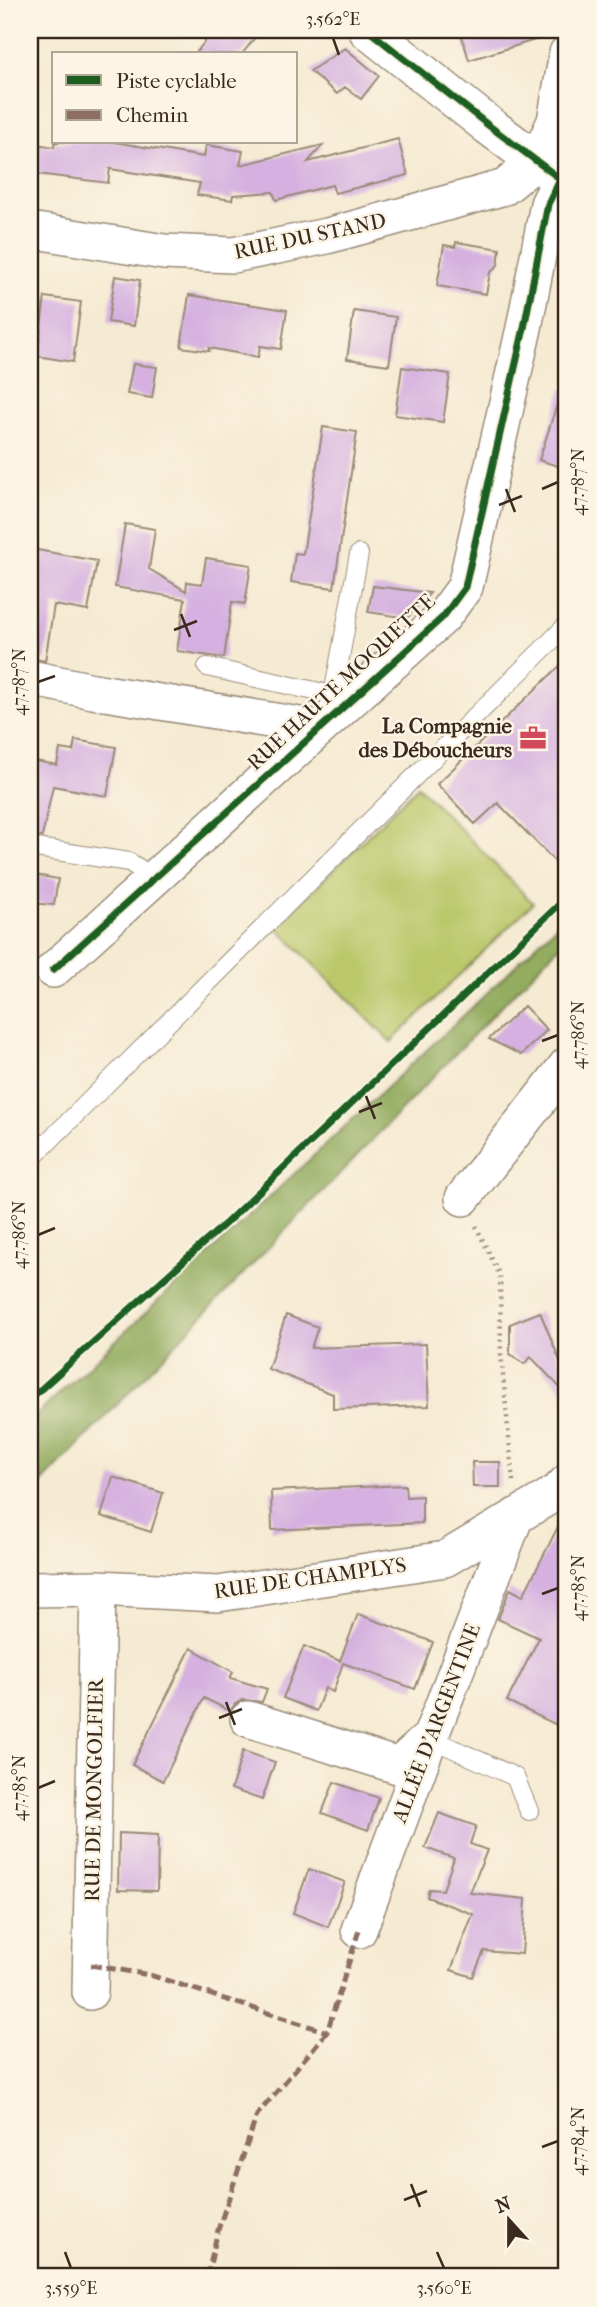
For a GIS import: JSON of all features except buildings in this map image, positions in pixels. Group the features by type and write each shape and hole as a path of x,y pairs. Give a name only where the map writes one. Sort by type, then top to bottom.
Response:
{"main road":[{"path":"368,30 555,175"}],"street":[{"name":"RUE HAUTE MOQUETTE","path":"53,970 318,728 342,697 443,617 465,587 524,328 555,175 555,121 567,53"},
{"name":"RUE DU STAND","path":"30,230 164,252 233,254 327,236 555,175"},
{"path":"30,678 318,728"},
{"path":"463,1198 567,1065"},
{"name":"RUE DE CHAMPLYS","path":"30,1589 98,1588 218,1594 445,1559 557,1492 567,1482"},
{"name":"ALLÉE D'ARGENTINE","path":"359,1930 516,1516"},
{"name":"RUE DE MONGOLFIER","path":"90,1992 98,1588"},
{"path":"248,1719 398,1766 430,1738"}],"lane":[{"path":"207,667 342,697 359,554"},
{"path":"30,1160 567,625"},
{"path":"30,847 129,862 154,878"},
{"path":"430,1738 515,1777 529,1811"}],"path":[{"path":"463,1198 500,1276 501,1354 516,1516"}],"green space":[{"path":"418,786 533,903 391,1042 276,927"},
{"path":"567,915 567,938 30,1495 30,1421 478,1002"}],"marked path":[{"path":"207,2277 218,2230 257,2115 327,2032 359,1930"},
{"path":"91,1965 150,1975 327,2032"}],"cycle path":[{"path":"368,30 567,184"},
{"path":"53,970 443,617 465,587 524,328 548,204 560,180"},
{"path":"30,1399 227,1222 567,897"}],"place":[{"name":"La Compagnie des Déboucheurs","path":"533,738"}]}
